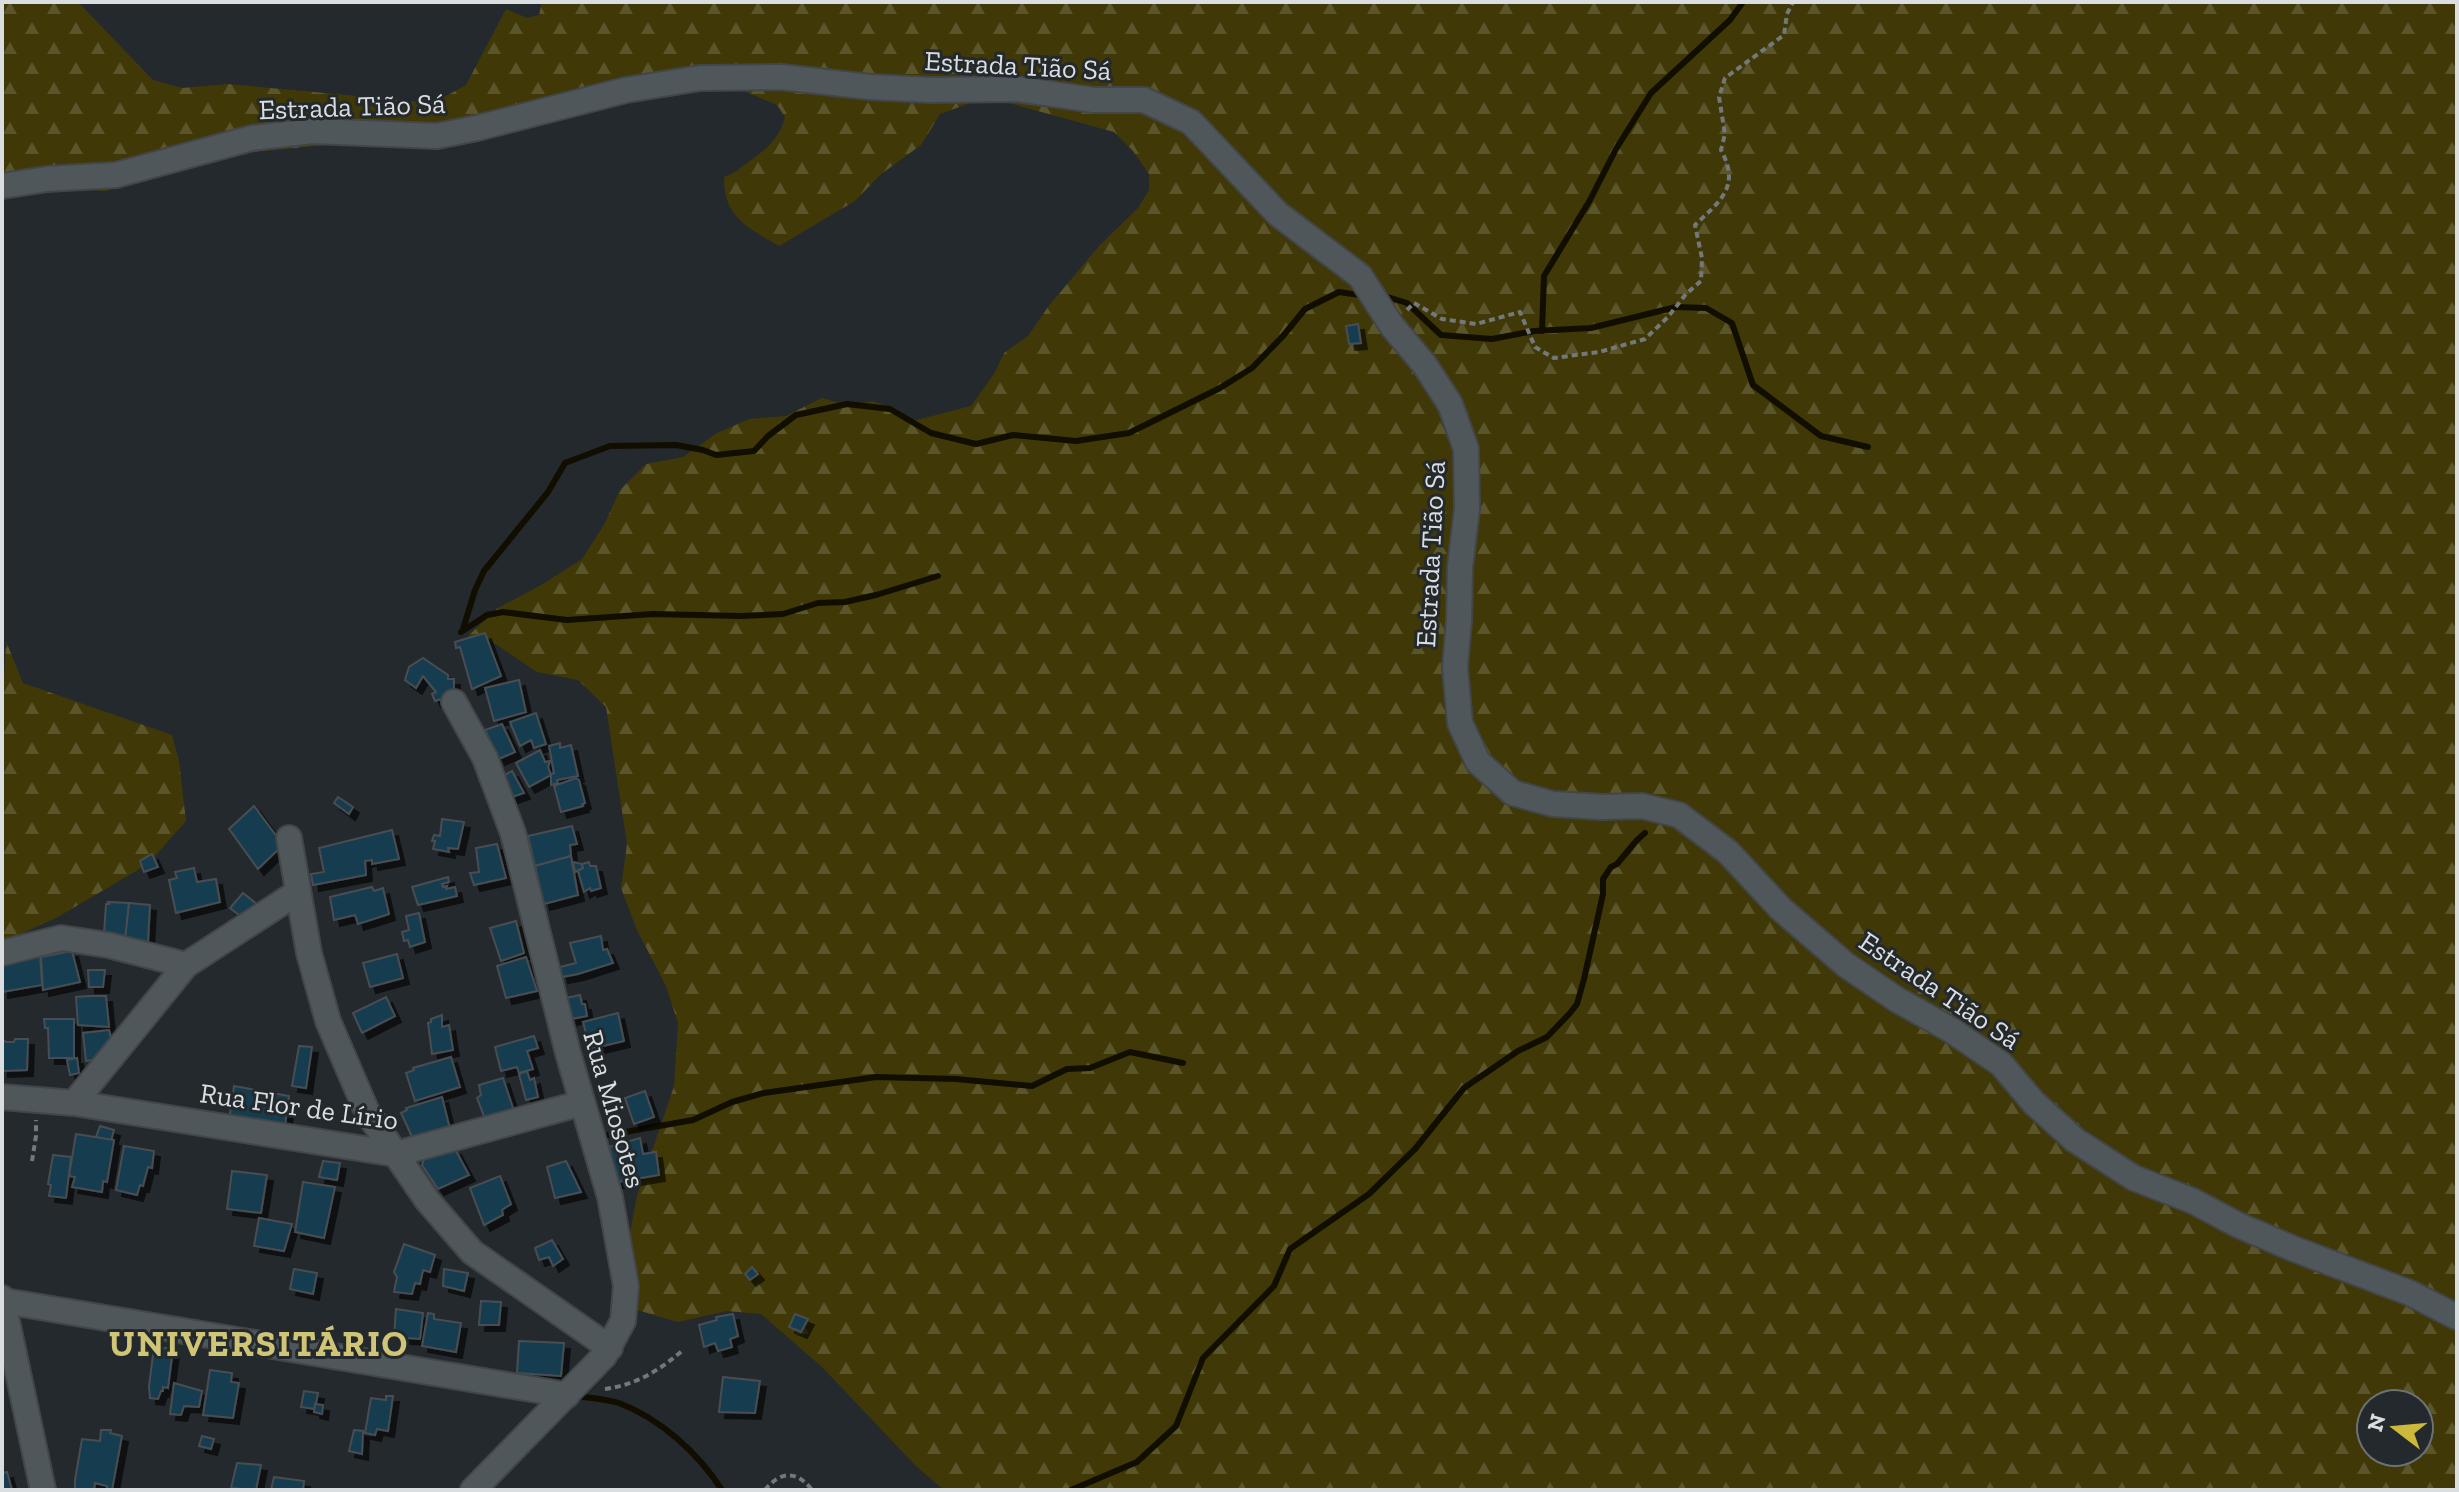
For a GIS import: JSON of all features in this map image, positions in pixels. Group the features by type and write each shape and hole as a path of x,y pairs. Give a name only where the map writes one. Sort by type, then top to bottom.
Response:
{"street":[{"name":"Estrada Tião Sá","path":"2,186 47,179 116,175 252,138 313,131 437,136 626,90 700,78 781,77 870,87 1016,89 1094,100 1144,100 1191,122 1278,214 1360,276 1392,326 1424,364 1450,404 1466,449 1467,509 1460,567 1455,667 1460,723 1478,762 1513,793 1553,804 1642,806 1679,815 1728,852 1781,909 1846,965 2001,1064 2034,1103 2075,1140 2134,1178 2193,1201 2238,1225 2410,1293 2457,1317"},
{"name":"Rua Miosotes","path":"454,702 485,758 513,833 582,1103 610,1197 626,1286 623,1321 610,1348 473,1490"},
{"path":"289,838 309,953 328,1021 367,1112 427,1200 472,1252 610,1348"},
{"path":"74,1103 186,965 298,892"},
{"path":"2,953 61,938 108,945 186,965"},
{"name":"Rua Flor de Lírio","path":"2,1097 74,1103 396,1154 582,1103"},
{"path":"43,1490 3,1300 570,1391"}],"path":[{"path":"1392,326 1414,303 1442,319 1476,324 1520,312 1535,347 1554,358 1599,352 1645,339 1701,281 1702,258 1695,225 1725,195 1730,166 1721,150 1725,134 1719,97 1725,78 1784,35 1787,14 1793,2"},
{"path":"32,1161 36,1136 35,1102"},
{"path":"570,1391 622,1387 639,1381 683,1350"},
{"path":"765,1490 775,1478 785,1475 797,1477 812,1490"}],"green space":[{"path":"2,2 78,2 153,80 182,88 228,84 433,103 466,85 506,9 527,18 539,15 542,2 2457,2 2457,1490 944,1490 916,1466 822,1367 761,1314 727,1311 678,1322 637,1310 625,1259 637,1196 674,1086 678,1023 666,986 637,930 621,888 627,844 606,707 578,680 537,672 488,639 468,636 498,608 582,559 604,525 620,490 646,464 683,457 717,433 749,419 786,416 822,398 847,405 872,401 896,409 913,421 971,406 994,374 1004,353 1028,336 1099,246 1138,208 1149,190 1149,174 1133,151 1114,132 987,97 940,114 921,145 880,175 855,201 779,246 748,227 733,212 725,191 724,177 770,144 779,133 785,117 777,105 717,80 470,131 243,153 169,167 106,191 2,185"},
{"path":"6,641 23,683 172,735 179,761 186,821 148,864 56,918 2,940 2,724"}],"building":[{"path":"1358,324 1361,343 1349,344 1346,326"},
{"path":"485,633 501,676 472,689 460,647 456,648 455,642"},
{"path":"423,658 448,675 448,679 454,679 454,695 435,701 432,694 436,692 423,676 416,688 405,680 409,667"},
{"path":"519,680 526,712 494,721 485,688"},
{"path":"536,713 546,744 534,748 531,740 520,746 510,722"},
{"path":"502,724 515,752 499,759 485,730"},
{"path":"560,743 560,748 571,745 578,776 557,780 558,783 551,785 551,774 554,773 549,746"},
{"path":"540,750 545,762 550,761 548,767 551,775 529,787 516,763"},
{"path":"512,771 524,793 509,798 503,776"},
{"path":"576,778 585,803 561,812 554,786"},
{"path":"338,797 353,807 349,814 334,803"},
{"path":"254,806 283,845 258,869 229,829"},
{"path":"442,819 464,822 458,849 448,848 449,852 433,849 435,841 432,841 434,835 440,836"},
{"path":"572,826 577,844 570,845 571,856 535,866 528,836"},
{"path":"392,830 399,859 372,864 372,860 365,861 366,875 313,885 311,874 324,872 319,848"},
{"path":"497,844 506,878 474,885 470,873 479,872 476,848"},
{"path":"152,854 158,867 144,872 140,861"},
{"path":"571,856 578,895 544,904 535,866"},
{"path":"573,862 582,864 583,868 575,872"},
{"path":"589,862 590,866 596,866 601,888 591,891 590,888 584,892 578,871 583,868 582,864"},
{"path":"194,868 197,882 216,879 220,902 176,913 169,880 177,878 175,872"},
{"path":"448,877 449,882 442,884 443,887 455,887 457,896 418,905 412,887"},
{"path":"372,887 374,891 383,888 389,914 358,924 355,915 334,920 330,897"},
{"path":"243,893 258,905 244,919 230,908"},
{"path":"108,902 129,903 126,938 104,934"},
{"path":"129,903 150,905 148,942 125,940"},
{"path":"419,913 425,942 410,947 408,940 404,941 402,932 409,930 406,916"},
{"path":"516,921 524,953 501,961 490,928"},
{"path":"601,936 603,950 607,949 613,963 562,977 560,967 576,963 570,943"},
{"path":"72,951 80,982 43,990 41,957"},
{"path":"40,953 42,985 2,992 2,961"},
{"path":"397,954 403,978 370,987 363,963"},
{"path":"526,957 537,991 506,998 497,966"},
{"path":"88,970 105,970 103,987 89,987"},
{"path":"580,995 587,1016 571,1019 566,998"},
{"path":"106,996 109,1027 78,1025 76,997"},
{"path":"386,997 395,1016 362,1033 353,1013"},
{"path":"618,1013 624,1041 590,1049 583,1022"},
{"path":"442,1015 442,1027 449,1025 453,1050 432,1054 428,1023"},
{"path":"44,1019 74,1019 74,1058 49,1058 48,1028 45,1028"},
{"path":"109,1030 111,1038 114,1036 103,1058 86,1061 83,1033"},
{"path":"534,1036 538,1048 527,1051 533,1069 519,1073 517,1067 501,1071 495,1047"},
{"path":"2,1039 14,1042 15,1039 28,1039 27,1070 2,1071"},
{"path":"299,1046 312,1047 306,1088 292,1086"},
{"path":"451,1057 460,1087 415,1101 406,1073"},
{"path":"77,1058 79,1073 70,1075 67,1060"},
{"path":"527,1071 530,1080 534,1078 538,1097 526,1100 519,1074"},
{"path":"503,1078 516,1117 487,1124 477,1098 481,1095 479,1085"},
{"path":"234,1086 289,1096 285,1126 229,1120"},
{"path":"645,1091 654,1117 634,1124 625,1098"},
{"path":"442,1097 451,1133 414,1141 401,1113 406,1108"},
{"path":"100,1126 114,1130 111,1141 96,1137"},
{"path":"76,1134 114,1140 107,1182 103,1181 102,1192 72,1187 75,1177 69,1176"},
{"path":"640,1138 643,1154 656,1152 659,1175 617,1182 609,1147"},
{"path":"124,1146 154,1151 152,1168 148,1167 137,1195 116,1190"},
{"path":"455,1149 469,1175 438,1189 422,1165 424,1159"},
{"path":"53,1155 71,1157 66,1198 49,1196"},
{"path":"323,1161 340,1163 337,1180 319,1177"},
{"path":"566,1161 581,1192 555,1198 547,1167"},
{"path":"232,1171 267,1175 261,1213 227,1209"},
{"path":"500,1176 511,1204 502,1210 503,1215 484,1225 470,1188"},
{"path":"303,1182 335,1187 324,1238 295,1232"},
{"path":"259,1218 292,1224 284,1251 254,1246"},
{"path":"552,1240 563,1259 553,1266 549,1257 539,1260 535,1248"},
{"path":"404,1244 435,1255 430,1272 423,1270 420,1284 415,1283 412,1294 394,1292 397,1277 394,1272"},
{"path":"752,1267 758,1274 750,1280 745,1274"},
{"path":"294,1269 317,1273 313,1294 290,1289"},
{"path":"444,1269 468,1273 464,1291 443,1286"},
{"path":"481,1301 501,1302 499,1325 479,1325"},
{"path":"396,1309 423,1313 420,1339 394,1337"},
{"path":"428,1313 434,1314 434,1319 461,1323 456,1352 422,1346"},
{"path":"733,1314 738,1336 730,1339 732,1347 718,1351 715,1343 704,1347 699,1325"},
{"path":"795,1314 808,1319 801,1332 789,1327"},
{"path":"519,1341 564,1343 561,1376 517,1373"},
{"path":"154,1347 173,1349 168,1388 163,1387 158,1399 150,1398 149,1386"},
{"path":"210,1370 232,1373 231,1382 239,1383 233,1418 203,1415"},
{"path":"723,1377 760,1381 755,1413 719,1412"},
{"path":"174,1383 202,1391 199,1407 184,1406 181,1415 170,1414"},
{"path":"304,1391 318,1393 315,1409 301,1407"},
{"path":"386,1396 393,1396 388,1431 377,1429 375,1435 365,1433 371,1398 386,1400"},
{"path":"315,1404 323,1405 322,1414 314,1412"},
{"path":"101,1430 111,1430 110,1433 122,1436 112,1490 95,1483 94,1490 75,1489 82,1439 100,1441"},
{"path":"354,1430 363,1431 362,1454 349,1451"},
{"path":"202,1436 214,1439 211,1449 199,1446"},
{"path":"237,1463 261,1465 256,1490 231,1488"},
{"path":"7,1472 12,1490 2,1490 2,1473"},
{"path":"274,1477 304,1481 303,1490 271,1490"}],"waterway":[{"path":"1542,331 1544,276 1590,200 1616,149 1651,93 1730,20 1743,2"},
{"path":"463,629 484,571 548,492 565,463 610,446 676,445 716,455 754,451 796,415 847,404 890,409 931,433 976,444 1013,435 1076,441 1129,433 1220,388 1252,368 1305,309 1339,292 1366,296"},
{"path":"1381,295 1407,303 1441,335 1492,339 1534,331 1591,328 1676,307 1706,308 1732,323 1753,385 1821,436 1868,447"},
{"path":"461,632 487,615 503,612 567,620 653,614 783,614 818,603 845,602 876,595 938,576"},
{"path":"1071,1490 1137,1462 1176,1426 1203,1358 1274,1286 1290,1249 1369,1194 1415,1149 1464,1088 1518,1051 1547,1037 1570,1013 1577,1004 1584,979 1603,894 1603,879 1645,833"},
{"path":"608,1135 693,1120 732,1102 764,1093 876,1077 956,1079 1032,1086 1067,1069 1090,1068 1130,1052 1183,1063"},
{"path":"576,1396 619,1403 649,1418 690,1450 722,1490"}],"district":[{"name":"UNIVERSITÁRIO","path":"259,1343"}]}
